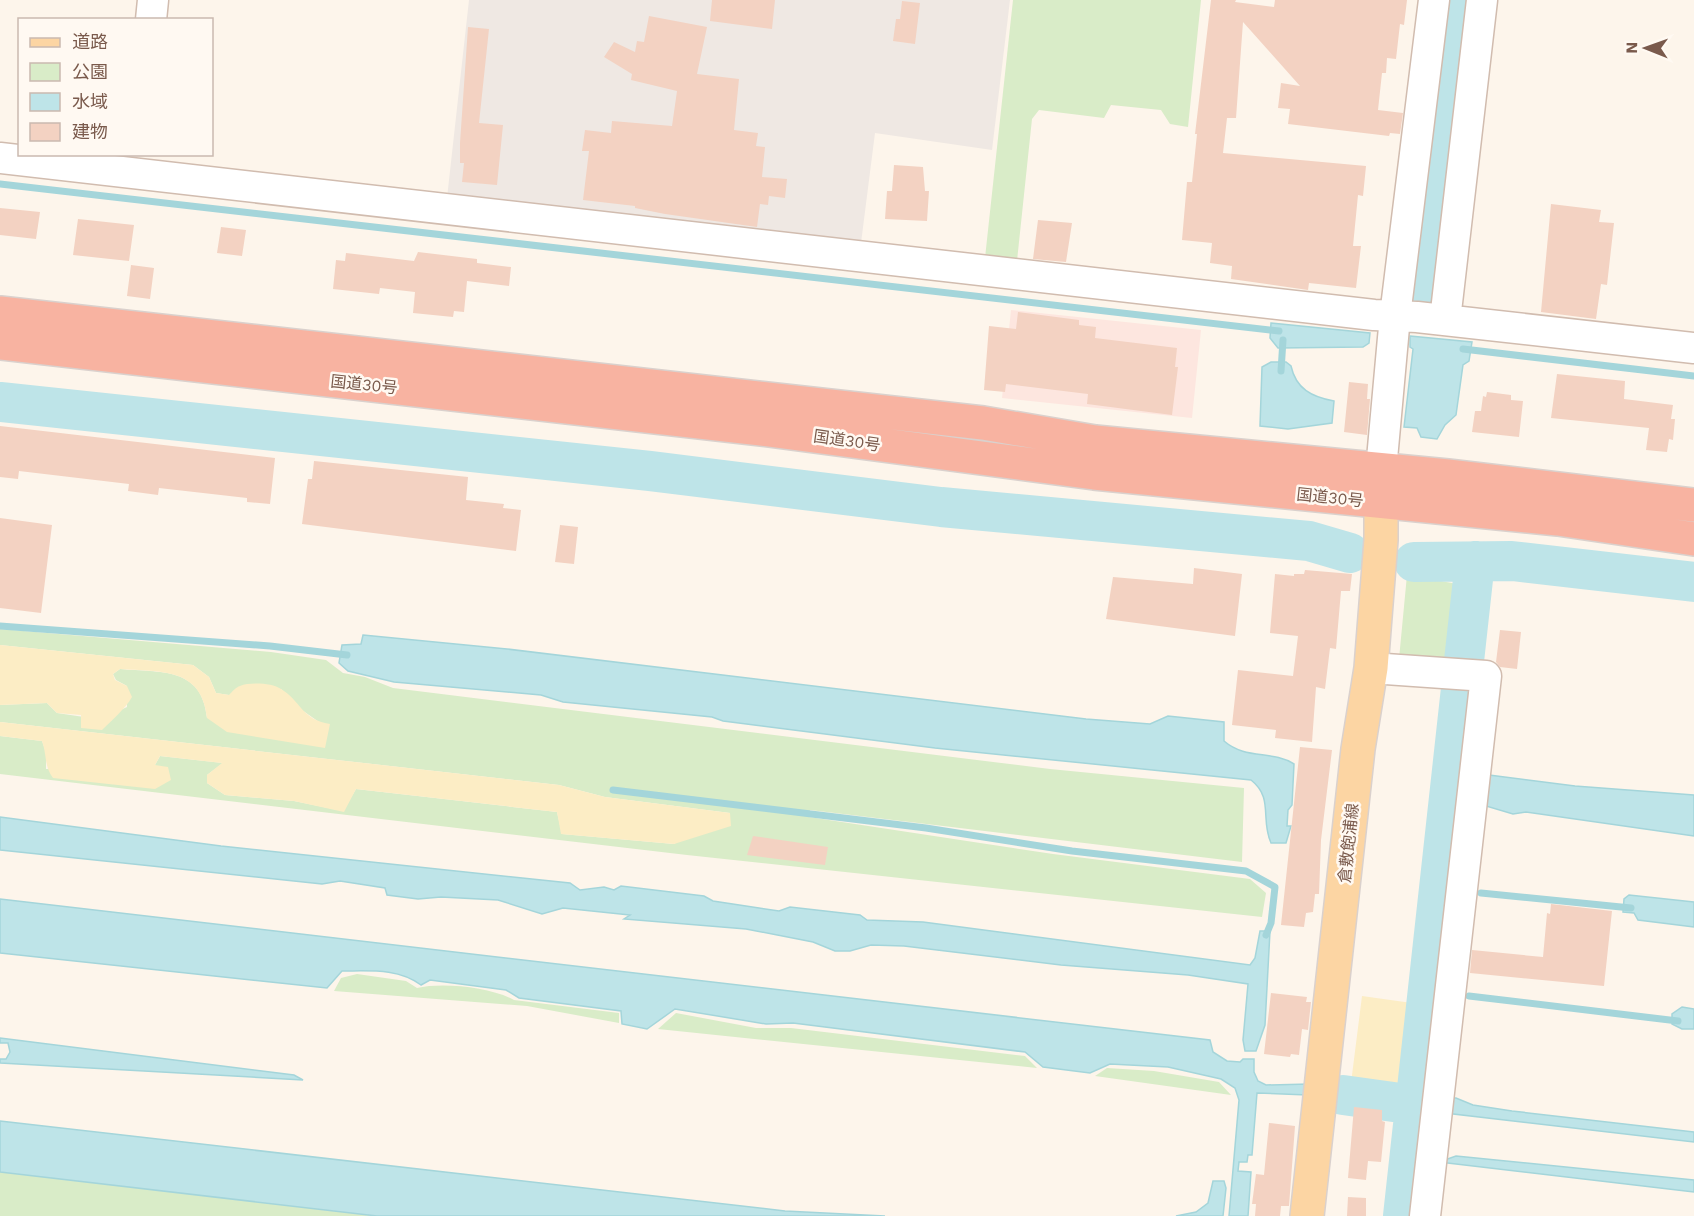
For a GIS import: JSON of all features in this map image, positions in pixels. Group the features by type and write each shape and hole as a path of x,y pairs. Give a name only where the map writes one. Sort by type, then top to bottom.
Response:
{"highway":[{"name":"国道30号","path":"0,313 983,423 1095,442 1381,470 1694,505"},
{"name":"国道30号","path":"0,343 770,430 1094,473 1558,519 1694,539"}],"main road":[{"name":"倉敷飽浦線","path":"1307,1216 1358,749 1371,668 1382,503 1381,470"}],"street":[{"path":"151,18 153,0"},
{"path":"1381,470 1395,316 1434,0"},
{"path":"1445,320 1482,0"},
{"path":"0,158 128,164 1395,316 1694,348"},
{"path":"1371,668 1486,676 1425,1216"}],"shaded area":[{"path":"469,0 1010,0 992,150 875,133 861,243 447,198"},
{"path":"1011,310 1201,330 1192,418 1002,398"}],"green space":[{"path":"1013,0 1201,0 1188,127 1170,124 1161,110 1111,105 1104,118 1039,110 1032,119 1017,261 985,258"},
{"path":"1407,575 1463,585 1454,665 1399,659"},
{"path":"0,629 271,652 326,660 343,673 365,677 393,688 1050,769 1244,788 1242,862 810,810 809,817 1053,854 1250,879 1266,893 1262,917 687,855 0,774 0,736 42,741 46,752 46,769 155,765 160,756 223,763 207,775 207,783 225,795 294,801 343,811 356,789 557,812 562,834 674,844 730,813 605,797 559,785 0,722 0,705 47,703 57,713 111,721 116,712 127,707 127,686 116,680 113,674 120,669 164,673 188,681 197,689 207,718 319,722 299,708 281,689 229,695 216,693 209,677 193,665 0,645"},
{"path":"357,974 406,981 417,988 466,987 493,992 514,1000 619,1013 619,1023 527,1006 334,991 341,978"},
{"path":"676,1013 756,1028 791,1028 1025,1056 1037,1068 658,1029"},
{"path":"1107,1068 1154,1071 1219,1082 1231,1095 1095,1076"},
{"path":"0,1172 377,1216 0,1216"}],"sand":[{"path":"0,645 193,665 209,677 216,693 229,695 237,687 244,685 272,685 287,693 307,714 330,724 325,748 227,732 207,718 197,689 188,681 164,672 120,669 113,674 115,680 127,686 132,697 102,730 81,728 81,715 57,713 47,703 0,705"},
{"path":"0,722 559,785 605,797 730,813 731,826 674,844 561,834 557,812 356,789 344,812 294,801 225,795 207,783 207,775 222,763 160,756 155,765 168,767 171,780 155,789 53,778 48,769 42,741 0,736"},
{"path":"1362,996 1419,1004 1407,1098 1350,1091"}],"water":[{"path":"1271,323 1370,333 1369,343 1363,347 1278,348 1270,338"},
{"path":"1410,336 1472,342 1469,361 1463,365 1456,415 1445,425 1437,439 1421,437 1417,428 1404,427 1413,349 1410,347"},
{"path":"1271,362 1286,362 1291,366 1297,381 1306,391 1334,401 1332,423 1288,429 1260,426 1262,367"},
{"path":"363,635 507,649 1086,719 1150,724 1168,716 1224,722 1224,741 1232,747 1250,753 1277,757 1294,764 1292,805 1288,810 1287,826 1291,826 1286,843 1271,843 1266,826 1265,802 1258,787 1251,780 935,748 723,721 712,717 563,702 541,695 394,682 348,671 339,663 342,645 361,644"},
{"path":"1489,775 1575,786 1694,795 1694,836 1526,812 1513,814 1486,806"},
{"path":"0,817 221,846 570,883 580,890 604,887 614,890 621,886 704,896 713,901 779,911 790,907 860,915 867,920 923,922 1250,965 1255,958 1260,931 1270,931 1265,1025 1256,1051 1245,1051 1243,1040 1248,984 1188,975 1061,965 904,946 871,945 850,951 835,951 813,942 746,929 624,919 630,915 563,908 542,914 498,900 441,897 418,899 387,895 385,888 340,881 322,884 0,850"},
{"path":"1629,895 1694,902 1694,927 1638,920 1634,913 1623,912 1624,899"},
{"path":"0,899 1210,1040 1213,1052 1227,1061 1240,1062 1243,1059 1254,1059 1254,1072 1258,1081 1266,1085 1309,1084 1307,1095 1257,1093 1252,1155 1248,1155 1247,1162 1239,1162 1238,1171 1251,1172 1248,1216 1229,1216 1239,1100 1235,1088 1221,1079 1168,1067 1110,1064 1090,1073 1043,1067 1025,1052 793,1023 766,1024 675,1009 647,1029 622,1024 621,1011 519,998 506,990 430,980 421,985 393,973 342,971 327,988 0,953"},
{"path":"1682,1007 1694,1009 1694,1029 1682,1029 1672,1024 1672,1014"},
{"path":"0,1038 294,1075 303,1080 0,1063 0,1059 6,1059 10,1052 8,1043 0,1043"},
{"path":"1447,1098 1512,1111 1694,1132 1694,1142 1445,1113"},
{"path":"0,1121 785,1211 885,1216 377,1216 0,1172"},
{"path":"1456,1156 1694,1180 1694,1192 1439,1162"},
{"path":"1213,1181 1224,1181 1226,1188 1223,1216 1176,1216 1196,1212 1208,1203"}],"building":[{"path":"712,0 775,0 772,29 710,21"},
{"path":"1211,0 1236,0 1235,2 1274,7 1275,0 1407,0 1404,25 1400,24 1396,59 1387,58 1386,73 1382,73 1378,110 1403,113 1400,134 1390,133 1389,136 1288,124 1290,109 1278,108 1281,83 1300,86 1243,22 1236,118 1227,118 1223,153 1366,166 1363,196 1358,195 1353,246 1361,246 1356,288 1309,283 1308,290 1231,279 1232,266 1210,263 1212,243 1182,240 1187,182 1192,182 1197,134 1195,134"},
{"path":"902,1 920,3 915,44 893,41 896,19 900,19"},
{"path":"649,16 707,27 697,74 739,79 734,130 758,133 756,146 765,147 762,177 787,179 785,198 769,196 768,205 760,204 757,227 665,214 635,208 635,206 583,200 589,151 582,151 585,130 611,133 612,121 672,126 677,91 631,80 632,74 604,57 614,42 635,52 637,41 644,42"},
{"path":"468,27 489,29 479,123 503,125 497,185 462,182 464,163 460,163 460,143"},
{"path":"894,165 923,167 925,191 929,191 927,221 885,219 887,191 892,191"},
{"path":"1551,204 1601,210 1599,222 1614,223 1607,285 1601,284 1596,319 1541,312"},
{"path":"0,208 40,212 36,239 0,235"},
{"path":"78,219 134,225 129,261 73,255"},
{"path":"1038,220 1072,223 1066,262 1033,259"},
{"path":"221,227 246,230 242,256 217,253"},
{"path":"418,252 477,259 477,263 511,267 509,286 467,281 464,312 454,311 453,317 413,313 415,292 380,288 379,294 333,289 336,260 345,261 346,253 414,261"},
{"path":"131,265 154,268 150,299 127,296"},
{"path":"1018,312 1079,320 1079,325 1096,327 1095,338 1177,348 1175,367 1178,367 1172,415 1087,404 1088,394 1006,384 1005,392 984,390 989,326 1016,329"},
{"path":"1557,374 1625,381 1624,399 1673,405 1671,419 1675,419 1673,440 1669,439 1667,452 1646,450 1649,428 1551,418"},
{"path":"1349,382 1368,384 1367,399 1370,399 1367,435 1344,432"},
{"path":"1487,392 1511,395 1511,400 1523,401 1519,437 1472,432 1475,411 1481,411 1483,396 1486,397"},
{"path":"0,426 275,458 270,504 247,502 247,498 159,488 158,495 128,491 129,484 19,471 18,479 0,477"},
{"path":"314,461 468,477 466,500 504,504 503,508 521,510 516,551 302,524 308,479 312,479"},
{"path":"0,518 52,525 41,613 0,608"},
{"path":"560,525 578,527 574,564 555,562"},
{"path":"1194,568 1242,574 1235,636 1106,619 1113,577 1193,584"},
{"path":"1305,570 1352,574 1350,591 1341,591 1336,649 1330,648 1325,689 1316,687 1312,742 1275,738 1276,730 1232,725 1238,670 1293,676 1298,636 1270,633 1275,574 1294,576 1294,574 1304,574"},
{"path":"1500,630 1521,632 1517,669 1500,667 1496,662"},
{"path":"1300,747 1332,750 1321,840 1319,894 1315,894 1313,912 1306,913 1304,927 1281,925"},
{"path":"753,836 828,847 825,865 747,855"},
{"path":"1551,904 1612,911 1604,986 1470,973 1472,950 1543,957 1547,913 1550,914"},
{"path":"1271,993 1307,997 1306,1002 1311,1002 1308,1030 1302,1029 1299,1055 1291,1054 1290,1057 1264,1054"},
{"path":"1354,1107 1382,1110 1382,1121 1385,1122 1381,1162 1368,1161 1366,1180 1348,1178"},
{"path":"1269,1123 1295,1126 1289,1206 1281,1206 1280,1216 1255,1216 1256,1204 1252,1204 1256,1174 1264,1175"},
{"path":"1348,1197 1366,1198 1366,1216 1347,1216"}],"waterway":[{"path":"1429,294 1464,0"},
{"path":"0,184 1279,331"},
{"path":"1281,371 1283,340"},
{"path":"1463,349 1694,376"},
{"path":"0,402 650,471 941,507 1309,541 1350,553"},
{"path":"1257,535 1259,522"},
{"path":"1403,1216 1475,561"},
{"path":"1414,562 1512,561 1694,582"},
{"path":"0,626 270,646 347,655"},
{"path":"1451,786 1459,787"},
{"path":"613,790 926,828 1072,851 1246,871 1275,887 1271,923 1266,935"},
{"path":"1440,888 1448,889"},
{"path":"1481,893 1631,908"},
{"path":"1428,990 1435,991"},
{"path":"1469,996 1678,1021"},
{"path":"1343,1095 1415,1105"},
{"path":"1415,1102 1422,1102"},
{"path":"1409,1156 1416,1157"}]}
